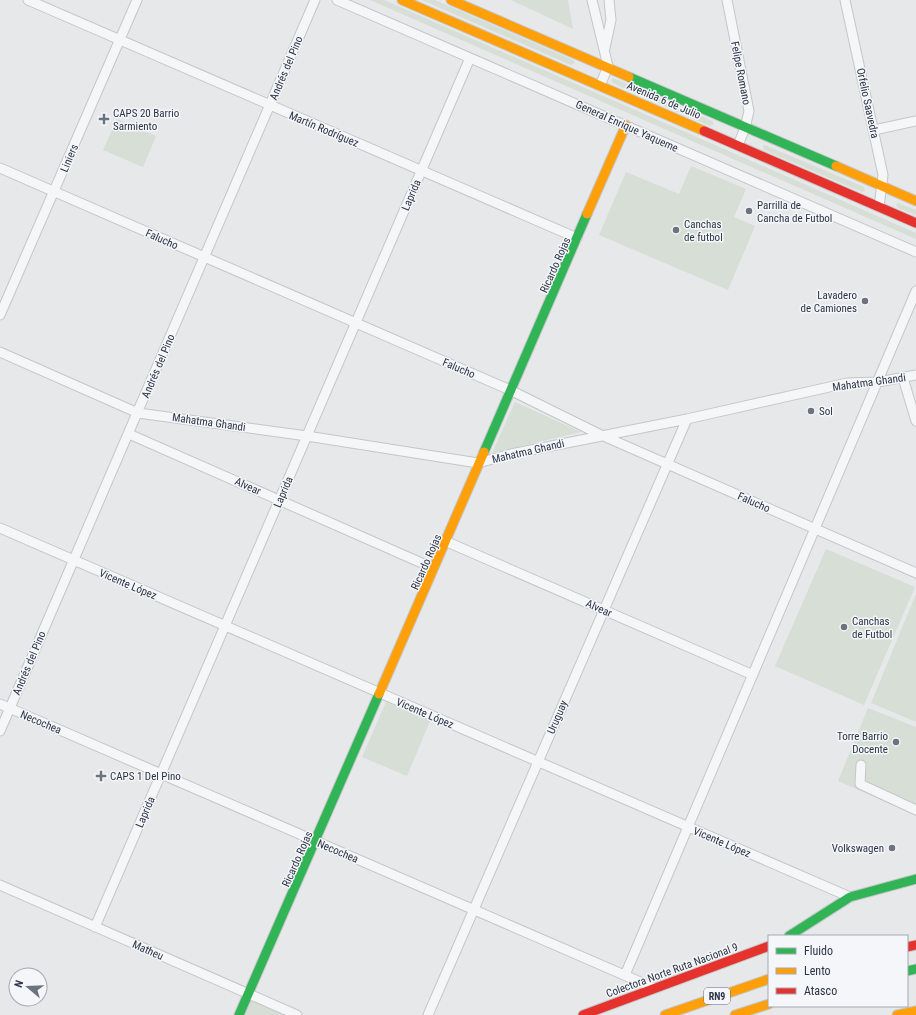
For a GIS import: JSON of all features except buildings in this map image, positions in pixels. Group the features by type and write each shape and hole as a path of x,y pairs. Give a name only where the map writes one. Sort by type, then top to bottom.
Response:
{"main road":[{"name":"Avenida 6 de Julio","path":"402,0 916,223"},
{"name":"Avenida 6 de Julio","path":"451,0 608,66 746,128 916,201"},
{"name":"Ricardo Rojas","path":"512,391 576,238 627,126"},
{"name":"Ricardo Rojas","path":"239,1015 627,126"},
{"name":"Ricardo Rojas","path":"380,693 446,541"},
{"path":"791,935 850,897 867,890 916,879"},
{"name":"Colectora Norte Ruta Nacional 9","path":"583,1015 768,946"},
{"name":"RN9","path":"665,1015 728,992 768,980"},
{"name":"RN9","path":"735,1015 768,1004"},
{"path":"897,1015 916,1011"}],"street":[{"name":"Martín Rodríguez","path":"28,0 576,238"},
{"name":"Liniers","path":"0,315 137,0"},
{"name":"Andrés del Pino","path":"0,731 315,0"},
{"name":"General Enrique Yaqueme","path":"337,0 916,252"},
{"path":"592,0 608,66 600,86"},
{"path":"604,52 611,20 608,0"},
{"name":"Felipe Romano","path":"727,0 749,111 746,128 738,145"},
{"name":"Orfelio Saavedra","path":"845,0 883,175 878,207"},
{"name":"Laprida","path":"95,927 470,58"},
{"path":"874,130 916,122"},
{"name":"Falucho","path":"0,168 512,391 601,435 916,573"},
{"path":"625,975 916,291"},
{"path":"0,352 138,413"},
{"name":"Mahatma Ghandi","path":"138,413 481,462 601,435 687,419 847,383 878,382 916,375"},
{"path":"902,378 916,421"},
{"name":"Uruguay","path":"428,1015 687,419"},
{"name":"Alvear","path":"129,434 433,568"},
{"name":"Vicente López","path":"0,528 850,897"},
{"name":"Alvear","path":"446,541 753,675"},
{"name":"Necochea","path":"0,704 654,988"},
{"path":"861,765 860,784 916,810"},
{"name":"Matheu","path":"0,885 297,1015"}],"shaded area":[{"path":"370,0 384,0 916,233 916,239"},
{"path":"422,0 435,0 573,60 575,63 571,65"},
{"path":"511,0 568,0 573,29"},
{"path":"613,78 712,121 714,124 710,126 613,83 611,80"},
{"path":"117,119 156,136 143,167 103,150"},
{"path":"765,145 864,187 865,191 862,192 764,150 763,146"},
{"path":"691,166 746,189 734,217 755,226 728,290 599,235 626,172 679,194"},
{"path":"898,203 916,210 916,215 898,208 896,204"},
{"path":"515,402 581,432 492,453"},
{"path":"826,549 915,587 864,705 775,666"},
{"path":"916,594 916,722 871,703"},
{"path":"386,702 430,721 407,776 362,757"},
{"path":"868,708 916,727 916,815 838,781"},
{"path":"251,995 296,1015 243,1015"}],"traffic: fast":[{"path":"629,77 836,166"},
{"path":"484,452 587,214"},
{"path":"239,1015 379,694"},
{"path":"791,935 850,897 916,879"},
{"path":"908,971 916,969"}],"traffic: slow":[{"path":"402,0 704,131"},
{"path":"451,0 629,77"},
{"path":"587,214 626,125"},
{"path":"836,166 916,201"},
{"path":"379,694 484,452"},
{"path":"665,1015 768,979"},
{"path":"735,1015 768,1004"},
{"path":"897,1015 916,1011"}],"traffic: jam":[{"path":"704,131 916,223"},
{"path":"908,947 916,945"},
{"path":"583,1015 768,946"}],"place":[{"name":"CAPS 20 Barrio Sarmiento","path":"104,119"},
{"name":"Parrilla de Cancha de Futbol","path":"749,211"},
{"name":"Canchas de futbol","path":"676,230"},
{"name":"Lavadero de Camiones","path":"865,301"},
{"name":"Sol","path":"811,411"},
{"name":"Canchas de Futbol","path":"844,627"},
{"name":"Torre Barrio Docente","path":"896,742"},
{"name":"CAPS 1 Del Pino","path":"101,776"},
{"name":"Volkswagen","path":"892,848"}]}
